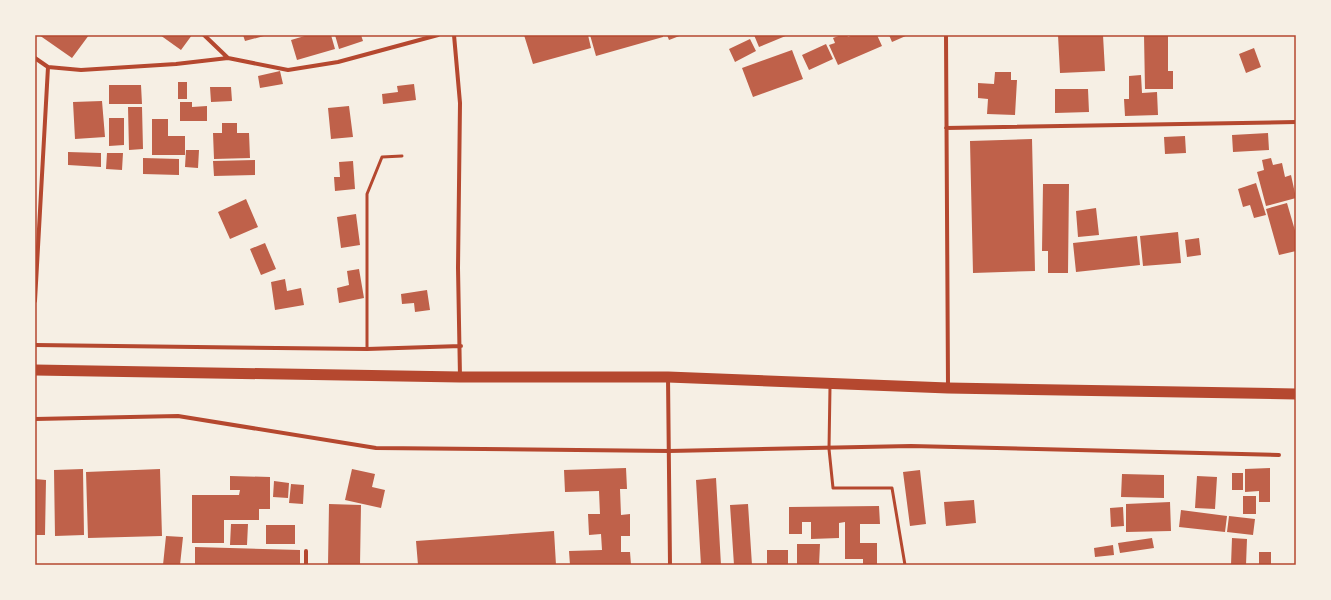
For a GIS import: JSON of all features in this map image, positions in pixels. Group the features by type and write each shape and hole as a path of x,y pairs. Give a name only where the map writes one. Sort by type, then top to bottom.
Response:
{"highway":[{"path":"35,370 460,377 668,377 948,388 1296,394"}],"street":[{"path":"204,35 228,58"},
{"path":"35,58 48,67 82,70 228,58 288,70 338,62 438,35"},
{"path":"454,35 460,103 458,268 461,346 460,377"},
{"path":"946,35 948,388"},
{"path":"35,301 36,249 48,67"},
{"path":"946,128 1296,122"},
{"path":"35,345 367,348 461,346"},
{"path":"668,377 670,565"},
{"path":"35,419 178,416 376,448 669,451 829,449 911,446 1278,455"},
{"path":"306,551 306,565"}],"lane":[{"path":"367,348 367,194 382,157 402,156"},
{"path":"830,384 829,449 833,488 892,488 905,565"}],"building":[{"path":"39,35 89,35 72,58"},
{"path":"160,35 192,35 181,50"},
{"path":"243,35 264,35 264,36 245,41"},
{"path":"308,35 331,35 335,49 297,60 291,40"},
{"path":"335,35 361,35 363,41 339,49"},
{"path":"524,35 588,35 591,48 533,64"},
{"path":"590,35 663,35 663,37 596,56"},
{"path":"667,35 682,35 669,40"},
{"path":"754,35 788,35 759,47"},
{"path":"841,35 847,35 848,37 853,35 877,35 882,46 838,65 829,45 835,43 833,38"},
{"path":"889,35 908,35 892,42"},
{"path":"1058,35 1103,35 1105,71 1060,73"},
{"path":"1144,35 1168,35 1168,71 1173,71 1173,89 1145,89"},
{"path":"750,39 756,51 735,62 729,49"},
{"path":"826,44 833,59 809,70 802,55"},
{"path":"1254,48 1261,67 1246,73 1239,54"},
{"path":"792,50 803,79 753,97 742,68"},
{"path":"280,71 283,84 260,88 258,76"},
{"path":"995,72 1011,72 1011,80 1017,80 1015,115 987,114 988,99 978,98 978,83 994,84"},
{"path":"1141,75 1142,93 1157,92 1158,115 1125,116 1124,99 1129,99 1129,76"},
{"path":"178,82 187,82 187,99 178,99"},
{"path":"414,84 416,100 383,104 382,94 398,92 397,86"},
{"path":"109,85 141,85 142,104 109,104"},
{"path":"210,87 231,87 232,101 211,102"},
{"path":"1055,89 1088,89 1089,112 1055,113"},
{"path":"102,101 105,137 75,139 73,102"},
{"path":"180,102 192,102 192,107 207,106 207,121 180,121"},
{"path":"349,106 353,137 331,139 328,108"},
{"path":"128,107 142,107 143,149 129,150"},
{"path":"109,118 124,118 124,145 109,146"},
{"path":"152,119 168,119 168,136 185,136 185,155 152,155"},
{"path":"222,123 237,123 237,133 249,133 250,158 214,159 213,133 222,133"},
{"path":"1268,133 1269,150 1233,152 1232,135"},
{"path":"1185,136 1186,153 1165,154 1164,137"},
{"path":"1032,139 1035,271 973,273 970,141"},
{"path":"186,150 199,150 198,168 185,167"},
{"path":"68,152 101,153 101,167 68,165"},
{"path":"107,153 123,153 122,170 106,169"},
{"path":"143,158 179,159 179,175 143,174"},
{"path":"1271,158 1273,165 1282,163 1285,177 1291,175 1296,198 1266,206 1257,172 1264,170 1262,160"},
{"path":"255,160 255,175 214,176 213,161"},
{"path":"353,161 355,189 335,191 334,177 340,177 339,162"},
{"path":"1256,183 1266,215 1254,218 1250,205 1243,207 1238,189"},
{"path":"1043,184 1069,184 1068,273 1048,273 1048,251 1042,251"},
{"path":"246,199 258,227 230,239 218,212"},
{"path":"1287,203 1296,234 1296,251 1279,255 1266,209"},
{"path":"1096,208 1099,235 1078,237 1076,211"},
{"path":"356,214 360,245 341,248 337,217"},
{"path":"1178,232 1181,263 1143,266 1140,236"},
{"path":"1137,236 1140,265 1076,272 1073,243"},
{"path":"1199,238 1201,255 1187,257 1185,240"},
{"path":"265,243 276,269 261,275 250,249"},
{"path":"359,269 364,298 339,303 337,288 349,285 347,271"},
{"path":"285,279 287,291 301,288 304,305 275,310 271,282"},
{"path":"427,290 430,310 415,312 414,303 402,304 401,294"},
{"path":"626,468 627,489 620,489 621,515 630,514 630,536 621,536 621,552 630,552 631,565 570,565 569,551 602,550 601,534 589,535 588,514 600,514 599,491 565,492 564,470"},
{"path":"1270,468 1270,502 1259,502 1259,491 1245,492 1245,469"},
{"path":"83,469 84,535 55,536 54,470"},
{"path":"160,469 162,536 88,538 86,472"},
{"path":"352,469 375,474 372,487 385,490 381,508 345,500"},
{"path":"920,470 926,524 910,526 903,472"},
{"path":"1232,473 1243,473 1243,490 1232,490"},
{"path":"1122,474 1164,475 1164,498 1121,497"},
{"path":"230,476 270,477 270,509 259,509 259,520 224,520 224,543 192,543 192,495 239,495 240,490 230,490"},
{"path":"1197,476 1217,477 1215,509 1195,508"},
{"path":"716,478 721,565 701,565 696,480"},
{"path":"35,479 46,480 45,535 35,535"},
{"path":"274,481 289,483 288,498 273,497"},
{"path":"291,484 304,485 303,504 289,503"},
{"path":"1243,496 1256,496 1256,514 1243,514"},
{"path":"974,500 976,523 946,526 944,502"},
{"path":"1170,502 1171,531 1126,532 1126,504"},
{"path":"329,504 361,505 360,565 328,565"},
{"path":"748,504 752,565 734,565 730,505"},
{"path":"879,506 880,524 860,524 860,543 877,543 877,565 863,565 863,559 845,559 845,522 839,523 839,538 811,539 811,522 802,522 802,534 789,534 789,507"},
{"path":"1123,507 1124,526 1111,527 1110,508"},
{"path":"1181,510 1227,516 1225,532 1179,527"},
{"path":"1229,516 1255,519 1253,535 1227,532"},
{"path":"231,524 248,524 247,545 230,545"},
{"path":"266,525 295,525 295,544 266,544"},
{"path":"554,531 556,565 418,565 416,541"},
{"path":"166,536 183,537 180,565 163,565"},
{"path":"1152,538 1154,548 1120,553 1118,543"},
{"path":"1232,538 1247,539 1246,565 1231,565"},
{"path":"797,544 820,544 819,565 797,565"},
{"path":"1113,545 1114,555 1095,557 1094,548"},
{"path":"195,547 300,550 300,565 195,565"},
{"path":"767,550 788,550 788,565 767,565"},
{"path":"1259,552 1271,552 1271,565 1259,565"}]}
